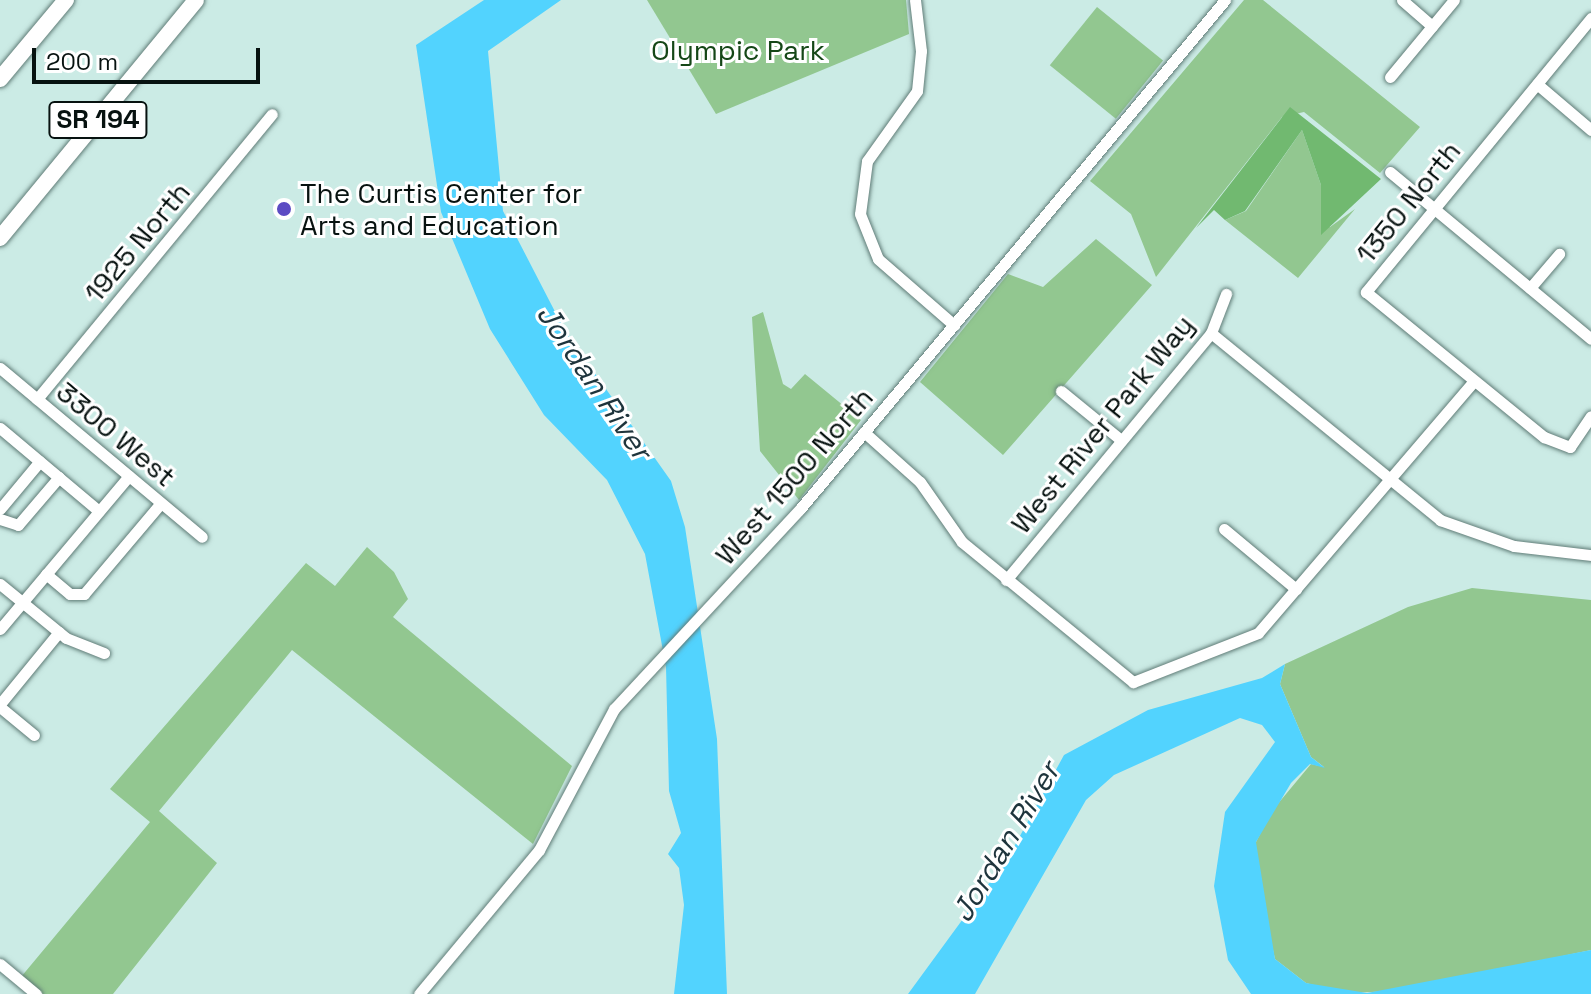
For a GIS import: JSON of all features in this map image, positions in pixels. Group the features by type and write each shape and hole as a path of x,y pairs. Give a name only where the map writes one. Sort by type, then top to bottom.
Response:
{"highway":[{"path":"0,79 66,0"},
{"name":"SR 194","path":"0,238 196,0"}],"street":[{"path":"915,0 921,51 917,91 867,161 860,214 878,259 954,325"},
{"name":"West 1500 North","path":"419,994 539,850 597,732 712,608 864,432 1225,0"},
{"path":"1402,0 1432,26"},
{"path":"1390,77 1454,0"},
{"name":"1350 North","path":"1591,18 1432,207 1366,292 1526,426 1570,447 1591,416"},
{"path":"1537,84 1591,130"},
{"name":"1925 North","path":"37,399 272,114"},
{"path":"1390,172 1591,339"},
{"path":"1530,288 1559,254"},
{"name":"West River Park Way","path":"1006,580 1211,333 1226,294"},
{"path":"1211,333 1390,481 1475,536 1591,555"},
{"name":"3300 West","path":"0,368 202,537"},
{"path":"864,432 907,468 950,530 1125,681 1247,639 1296,589 1472,383"},
{"path":"1061,391 1121,440"},
{"path":"0,428 99,511"},
{"path":"0,509 40,461"},
{"path":"0,629 129,476"},
{"path":"0,519 18,525 59,477"},
{"path":"46,574 81,596 161,503"},
{"path":"1224,529 1296,589"},
{"path":"0,584 59,632 104,653"},
{"path":"34,735 0,705 59,632"},
{"path":"0,964 36,994"}],"green space":[{"name":"Olympic Park","path":"647,0 906,0 909,34 716,114"},
{"path":"1244,0 1263,0 1420,127 1380,173 1304,112 1282,117 1156,277 1131,214 1090,181"},
{"path":"1097,7 1163,60 1116,119 1050,65"},
{"path":"1290,107 1381,179 1321,235 1321,185 1302,130 1245,211 1225,220 1214,210 1196,228"},
{"path":"1302,130 1321,185 1321,224 1330,227 1355,209 1298,278 1225,220 1246,211"},
{"path":"1096,239 1152,285 1003,455 920,382 1008,274 1043,287"},
{"path":"763,312 783,384 791,389 805,374 861,420 799,500 760,451 752,317"},
{"path":"367,547 394,572 408,599 393,617 572,766 533,844 292,650 159,811 217,863 113,994 42,994 21,977 150,822 110,789 306,563 335,586"},
{"path":"1472,588 1591,600 1591,950 1397,991 1344,993 1306,983 1275,959 1256,874 1256,842 1271,812 1311,764 1324,767 1311,757 1280,684 1285,664 1408,607"}],"water":[{"name":"Jordan River","path":"484,0 561,0 488,51 503,211 565,331 671,481 685,527 717,739 727,994 674,994 684,905 679,868 668,854 681,833 669,791 666,667 645,554 607,480 544,415 490,329 441,212 416,45"},
{"path":"1285,664 1280,684 1311,757 1325,768 1310,764 1291,783 1256,842 1275,959 1306,983 1367,993 1591,950 1591,994 1251,994 1228,960 1214,886 1225,812 1275,742 1262,725 1240,718 1114,775 1086,800 975,994 908,994 1009,856 1064,755 1148,710 1262,678"}],"place":[{"name":"The Curtis Center for Arts and Education","path":"284,209"}]}
